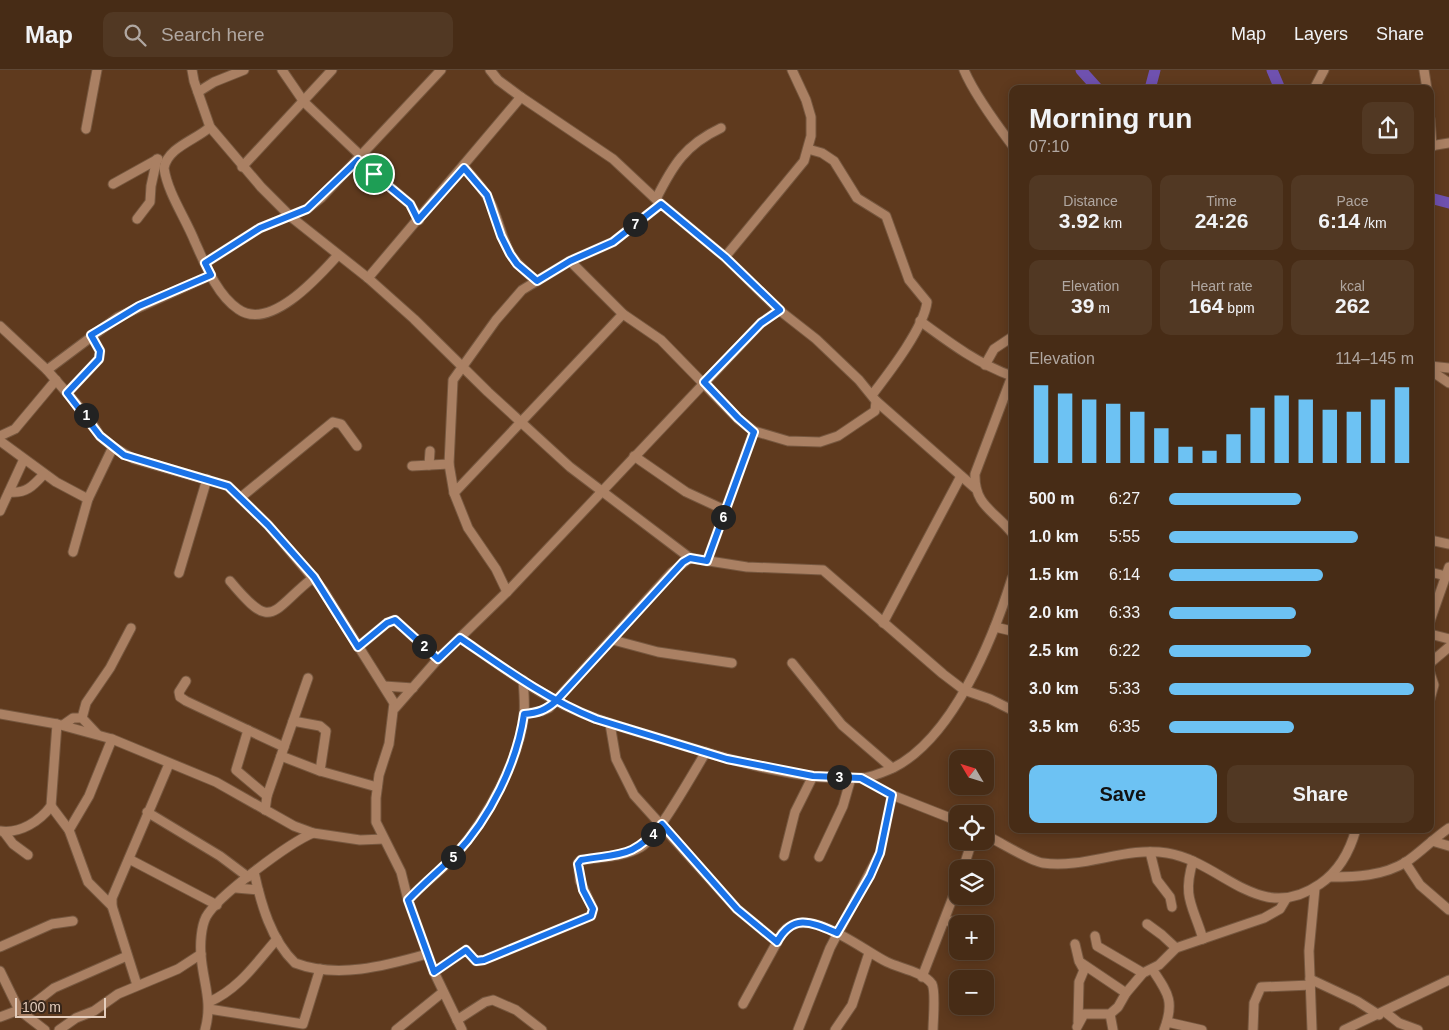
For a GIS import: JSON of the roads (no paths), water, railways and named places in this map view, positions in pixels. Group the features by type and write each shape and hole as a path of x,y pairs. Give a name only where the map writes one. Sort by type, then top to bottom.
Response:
{"street":[{"path":"86,129 98,70"},
{"path":"192,70 204,114 210,127 242,167 291,217 368,278 570,467 690,558 773,570 822,570 908,647 964,690 990,699 1009,708"},
{"path":"198,92 214,82 244,70"},
{"path":"282,70 304,102 360,159 410,204 418,220"},
{"path":"242,167 332,70"},
{"path":"205,263 260,228 291,217 307,209 321,198 360,159 441,70"},
{"path":"490,70 498,80 521,97 613,159 659,202 725,257 780,310 816,339 874,398 974,488 980,500 1009,530"},
{"path":"725,257 796,173 808,149 811,136 811,117 806,100 792,70"},
{"path":"964,70 974,89 992,115 995,125 1003,131 1009,140"},
{"path":"1316,85 1324,70"},
{"path":"1424,70 1426,85"},
{"path":"368,278 464,168 521,97"},
{"path":"113,184 161,160 202,135 210,127"},
{"path":"507,592 496,569 468,528 454,494 449,464 452,388 461,365 511,300 537,281 570,261 613,242 659,202 674,166 684,152 700,139 720,128"},
{"path":"1434,146 1449,143"},
{"path":"570,261 623,314 661,340 754,432 788,441 820,442 838,436 869,417 875,411 874,398 903,352 920,321 927,302 909,280 886,216 857,198 834,161 822,153 808,149"},
{"path":"138,219 150,202 151,186 161,160"},
{"path":"161,160 166,180 211,275 236,309 256,315 276,308 299,295 338,255"},
{"path":"464,168 487,195 501,236 510,254 517,264 537,281"},
{"path":"47,370 91,335 139,306 211,275"},
{"path":"395,708 438,659 507,592 761,323 780,310"},
{"path":"454,494 623,314"},
{"path":"920,321 985,365 1009,375"},
{"path":"0,326 47,370 100,436 112,447 134,459 228,486 268,525 314,577 358,647 392,696 395,708 389,744 381,766 377,787 376,822 401,872 426,954 462,1030"},
{"path":"67,393 99,359 100,351 91,335"},
{"path":"985,365 994,349 1009,339"},
{"path":"1434,368 1449,368"},
{"path":"1434,371 1449,383"},
{"path":"0,436 15,429 56,380"},
{"path":"974,488 975,474 1009,384"},
{"path":"240,498 333,422 341,424 357,446"},
{"path":"707,561 754,432"},
{"path":"0,441 68,490 88,499"},
{"path":"73,552 88,499 112,447"},
{"path":"429,465 430,451"},
{"path":"634,456 686,492 725,510"},
{"path":"0,511 24,459"},
{"path":"412,466 449,464"},
{"path":"9,492 27,491 44,474"},
{"path":"883,623 961,476"},
{"path":"180,573 207,479"},
{"path":"1434,541 1449,544"},
{"path":"524,714 542,711 556,701 613,640 672,572 690,558"},
{"path":"1434,597 1449,567"},
{"path":"1434,573 1446,576"},
{"path":"230,581 248,603 263,613 271,613 314,577"},
{"path":"460,638 556,701 610,724 706,752 813,776 861,778 892,768 914,755 931,740 964,690 995,628 1009,587"},
{"path":"358,647 387,623 395,620 438,659"},
{"path":"82,718 86,703 110,668 131,628"},
{"path":"995,628 1009,630"},
{"path":"1434,635 1449,639"},
{"path":"613,640 658,652 732,663"},
{"path":"1434,660 1449,647"},
{"path":"792,663 842,725 892,768"},
{"path":"265,810 267,796 308,678"},
{"path":"408,900 457,853 494,800 505,778 522,729 524,714 523,680"},
{"path":"186,681 179,692 180,697 195,706 248,730 282,752 320,771 377,787"},
{"path":"384,686 413,688"},
{"path":"0,714 60,725 112,739 216,782 294,826 313,833 360,840 384,839"},
{"path":"60,725 73,718 82,718 97,734"},
{"path":"292,721 320,726 326,731 320,771"},
{"path":"610,724 614,752 624,778 634,795 737,909 777,942"},
{"path":"28,855 13,844 2,831 27,826 45,814 51,806 60,725"},
{"path":"248,730 236,770 267,796"},
{"path":"70,830 89,796 112,739"},
{"path":"434,972 466,950 476,961 484,960 591,916 593,909 583,890 578,864 581,860 631,851 642,846 662,824 706,752"},
{"path":"112,906 116,888 169,764"},
{"path":"784,856 795,812 813,776"},
{"path":"820,857 843,806 851,778"},
{"path":"861,778 892,795 949,817"},
{"path":"798,1030 837,933 870,876 880,853 892,795"},
{"path":"51,806 70,830 88,882 112,906 137,985"},
{"path":"147,812 251,874 277,939 295,964 320,969 364,969 426,954"},
{"path":"1330,877 1363,876 1383,872 1405,862 1449,828"},
{"path":"204,1030 209,1005 201,954 203,925 206,918 216,905 251,874 296,841 313,833"},
{"path":"994,839 1041,863 1092,861 1150,852 1166,852 1193,861 1252,893 1268,898 1286,899 1303,895 1330,877 1347,854 1355,833"},
{"path":"1432,841 1449,846"},
{"path":"1150,852 1157,880 1170,898 1172,907"},
{"path":"129,859 216,905"},
{"path":"1193,861 1187,885 1187,895 1204,939"},
{"path":"1405,862 1420,885 1449,910"},
{"path":"236,888 258,890"},
{"path":"1312,1030 1309,951 1315,888"},
{"path":"1077,1028 1084,1014 1110,1014 1118,1007 1126,993 1148,971 1176,948 1248,924 1276,912 1286,899"},
{"path":"922,977 951,905"},
{"path":"0,947 52,924 73,921"},
{"path":"945,921 949,921"},
{"path":"743,1004 786,928 795,922 819,925 899,968 922,977 932,985 933,1030"},
{"path":"1147,924 1176,948"},
{"path":"1095,936 1097,946 1148,971 1169,998 1171,1008 1165,1026 1202,1030"},
{"path":"209,1005 237,985 277,939"},
{"path":"1075,944 1079,961 1084,970 1079,982 1077,1028"},
{"path":"835,1030 852,1004 869,952"},
{"path":"59,1030 76,1018 94,1011 118,994 178,968 201,954"},
{"path":"0,1017 21,1011 54,988 127,956"},
{"path":"1079,961 1126,993"},
{"path":"209,1005 303,1024 320,969"},
{"path":"0,971 2,984 21,1011 45,1030"},
{"path":"1344,1030 1385,1014 1449,980"},
{"path":"1253,1030 1254,1004 1262,987 1310,982 1357,1001 1399,1023 1418,1030"},
{"path":"396,1030 443,992"},
{"path":"458,1020 485,1002 493,1000 516,1010 542,1030"},
{"path":"1110,1014 1112,1030"},
{"path":"1385,1014 1393,1030"}],"waterway":[{"path":"1081,70 1094,85"},
{"path":"1151,85 1155,70"},
{"path":"1272,70 1278,85"},
{"path":"1434,199 1449,203"}]}
